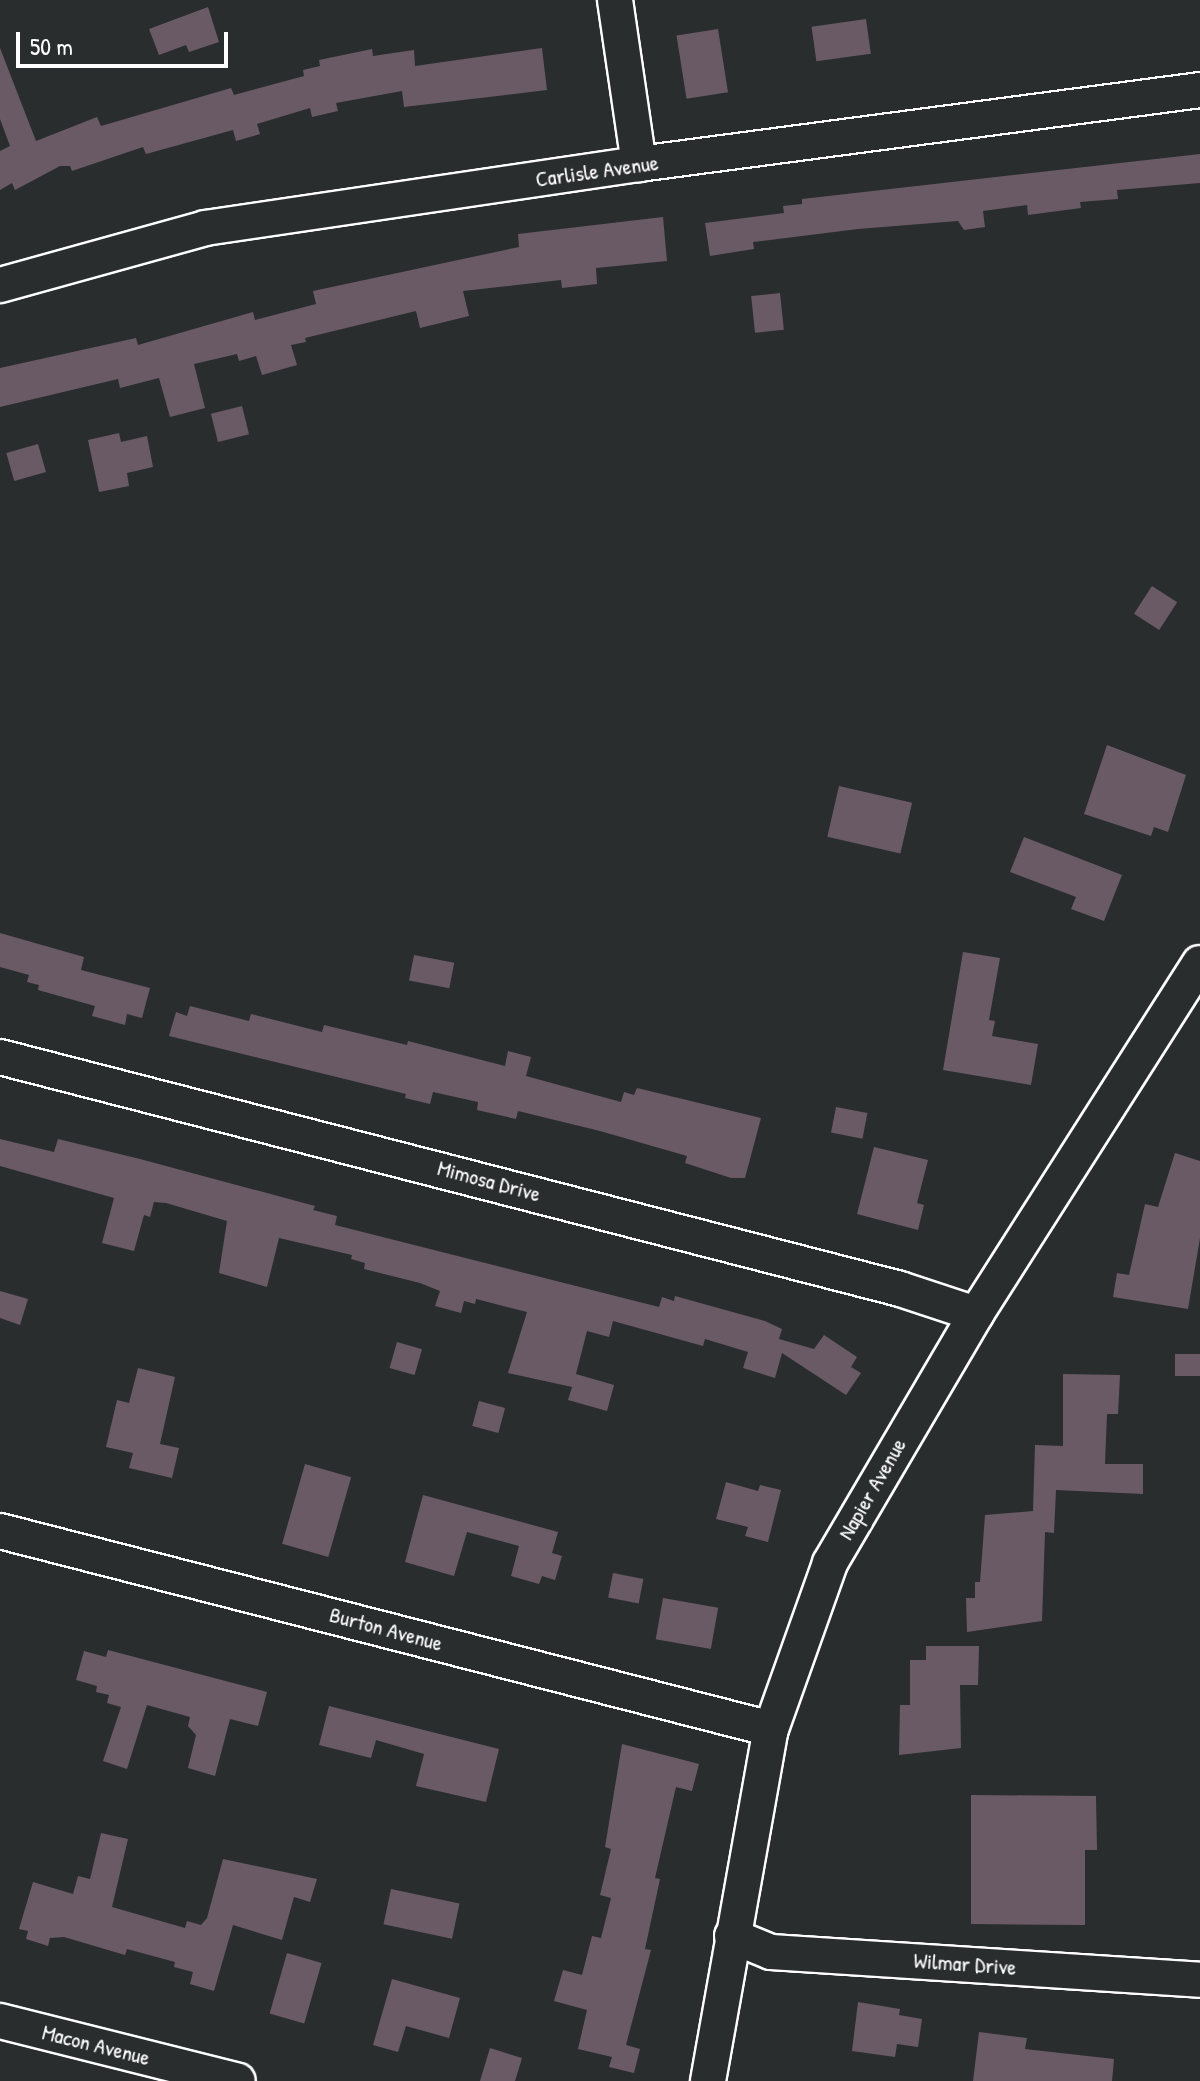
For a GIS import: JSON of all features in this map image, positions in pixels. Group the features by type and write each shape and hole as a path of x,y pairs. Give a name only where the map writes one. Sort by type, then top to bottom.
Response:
{"street":[{"path":"615,0 639,164"},
{"name":"Carlisle Avenue","path":"0,285 205,228 639,164 1200,90"},
{"name":"Napier Avenue","path":"708,2081 771,1729 837,1550 976,1314 1200,963"},
{"name":"Mimosa Drive","path":"0,1057 855,1277 976,1314"},
{"name":"Burton Avenue","path":"0,1531 771,1729"},
{"name":"Wilmar Drive","path":"732,1936 771,1952 1200,1980"},
{"name":"Macon Avenue","path":"0,2021 238,2081"}],"building":[{"path":"208,7 219,42 189,52 186,45 159,55 149,29"},
{"path":"866,19 871,54 816,61 812,27"},
{"path":"718,29 728,92 687,99 677,36"},
{"path":"0,48 36,141 97,117 101,126 231,88 234,95 304,76 303,70 320,66 319,60 372,49 373,56 414,50 415,66 542,48 547,90 404,107 402,91 336,103 338,111 312,117 310,108 257,124 260,134 236,141 233,130 146,154 143,147 72,171 70,166 60,166 15,190 12,183 0,190 0,151 10,146 0,119"},
{"path":"1200,154 1200,183 1117,190 1118,199 1080,202 1081,208 1028,215 1027,205 983,211 985,227 964,230 958,221 858,229 753,242 754,249 710,256 705,223 784,213 783,206 802,204 802,199"},
{"path":"663,217 667,261 596,268 597,284 562,288 561,280 463,291 469,316 420,328 416,311 305,338 306,342 291,345 297,365 262,375 256,356 239,361 237,354 194,364 205,408 170,417 159,378 120,388 118,379 0,407 0,368 136,338 138,345 253,312 255,320 316,304 313,291 519,247 518,234"},
{"path":"780,293 784,330 755,333 751,296"},
{"path":"242,406 249,434 218,442 211,414"},
{"path":"119,433 121,442 147,436 153,467 127,473 129,486 99,492 88,440"},
{"path":"38,444 46,472 14,481 6,453"},
{"path":"1152,586 1177,602 1159,630 1134,614"},
{"path":"1107,745 1186,775 1168,832 1154,827 1151,836 1084,814"},
{"path":"839,786 912,803 900,854 827,837"},
{"path":"1024,837 1122,875 1104,921 1071,909 1076,897 1010,872"},
{"path":"0,933 84,957 81,970 150,988 142,1018 127,1014 125,1025 92,1016 95,1006 38,990 39,985 27,982 29,975 0,967"},
{"path":"963,952 1000,958 989,1020 995,1021 992,1036 1038,1044 1031,1085 943,1070"},
{"path":"414,955 454,963 449,988 409,981"},
{"path":"190,1006 249,1021 251,1014 322,1032 324,1025 407,1045 408,1041 505,1066 508,1051 531,1057 526,1076 621,1102 624,1092 634,1095 637,1088 761,1118 745,1178 731,1178 685,1163 687,1156 600,1131 518,1111 516,1119 477,1110 478,1102 433,1092 430,1104 405,1098 406,1094 169,1036 176,1012 187,1016"},
{"path":"836,1107 867,1113 862,1139 831,1133"},
{"path":"0,1139 54,1152 58,1139 140,1159 315,1206 313,1210 337,1216 335,1225 659,1307 662,1297 674,1301 675,1296 765,1321 782,1329 779,1339 814,1349 824,1335 857,1357 851,1367 861,1373 846,1395 782,1353 775,1378 743,1368 748,1352 705,1339 703,1346 613,1321 609,1337 587,1331 576,1374 614,1385 607,1411 568,1400 572,1387 508,1373 527,1312 476,1299 475,1304 464,1301 461,1313 435,1306 440,1291 364,1269 365,1263 351,1259 352,1255 279,1238 267,1287 219,1273 227,1221 166,1203 154,1202 150,1217 144,1215 134,1251 102,1243 114,1198 0,1166"},
{"path":"874,1147 928,1160 917,1203 924,1205 918,1230 857,1214"},
{"path":"1175,1153 1200,1161 1200,1238 1188,1309 1113,1297 1117,1273 1129,1275 1145,1204 1158,1207"},
{"path":"0,1291 28,1299 20,1325 0,1318"},
{"path":"397,1342 422,1349 415,1375 390,1368"},
{"path":"1175,1354 1200,1354 1200,1376 1175,1376"},
{"path":"138,1368 175,1377 160,1444 179,1448 172,1478 129,1468 133,1453 106,1447 117,1400 129,1403"},
{"path":"1063,1374 1120,1375 1118,1414 1107,1414 1105,1464 1143,1464 1143,1494 1056,1490 1054,1533 1045,1532 1042,1621 967,1632 966,1598 975,1598 975,1582 980,1582 985,1515 1033,1511 1035,1445 1063,1446"},
{"path":"479,1401 505,1408 498,1433 472,1426"},
{"path":"305,1464 351,1477 328,1557 282,1544"},
{"path":"726,1482 758,1491 760,1485 781,1490 768,1542 745,1536 748,1527 716,1519"},
{"path":"423,1495 558,1532 552,1553 562,1556 555,1580 542,1576 539,1584 511,1576 519,1546 467,1532 454,1576 405,1562"},
{"path":"613,1573 643,1579 639,1603 608,1598"},
{"path":"663,1598 718,1608 711,1649 656,1639"},
{"path":"926,1646 979,1646 978,1685 960,1685 961,1748 899,1755 900,1705 910,1705 910,1660 926,1660"},
{"path":"108,1650 267,1692 258,1726 230,1719 215,1776 188,1768 196,1735 188,1726 190,1717 147,1705 127,1769 103,1761 121,1707 107,1703 109,1695 96,1692 97,1686 76,1680 84,1651 106,1657"},
{"path":"329,1706 499,1749 486,1802 416,1786 424,1754 376,1740 371,1758 319,1745"},
{"path":"622,1744 699,1764 692,1791 676,1787 655,1878 660,1879 645,1949 651,1950 626,2045 640,2049 634,2073 609,2067 612,2057 578,2049 587,2010 554,2001 563,1970 582,1975 592,1936 601,1938 611,1898 600,1895 611,1849 605,1847"},
{"path":"971,1795 1096,1796 1097,1850 1085,1850 1085,1925 971,1924"},
{"path":"101,1833 128,1839 112,1907 185,1928 187,1921 201,1925 207,1918 223,1859 317,1879 310,1902 294,1897 282,1940 233,1925 214,1991 190,1984 193,1972 174,1967 175,1962 127,1949 125,1955 64,1937 50,1938 48,1946 26,1939 28,1931 19,1929 33,1882 73,1894 78,1876 90,1879"},
{"path":"391,1889 459,1904 452,1939 384,1924"},
{"path":"287,1953 322,1963 304,2023 270,2014"},
{"path":"392,1979 460,1998 449,2038 406,2026 398,2052 373,2045"},
{"path":"858,2002 900,2009 899,2015 922,2019 918,2047 897,2044 895,2057 852,2051"},
{"path":"979,2032 1027,2038 1025,2049 1114,2059 1112,2081 973,2081"},
{"path":"490,2048 522,2058 515,2081 480,2081"}]}
